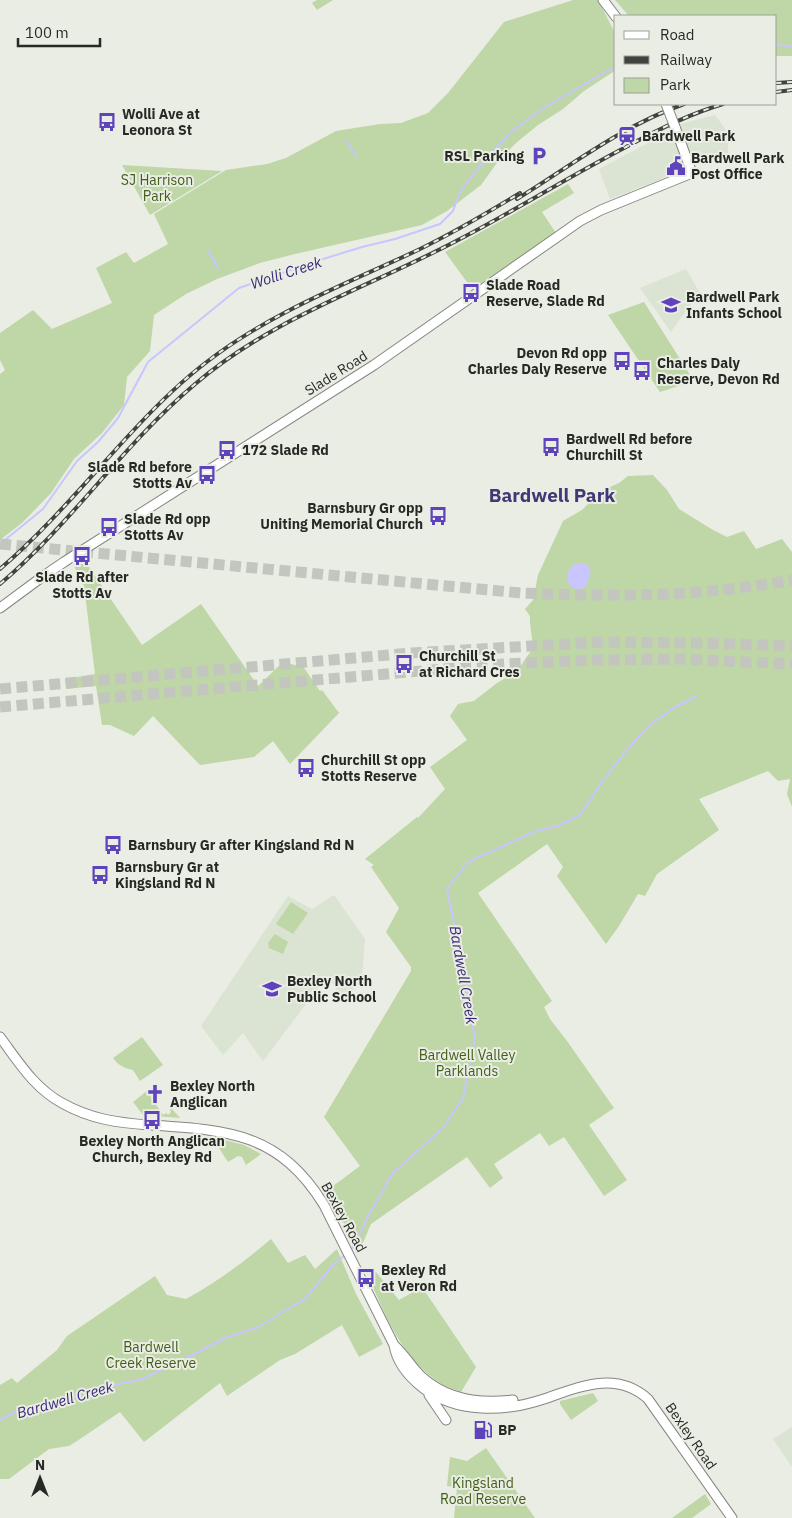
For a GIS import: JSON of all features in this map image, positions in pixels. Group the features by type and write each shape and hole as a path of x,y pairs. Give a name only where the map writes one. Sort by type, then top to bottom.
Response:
{"main road":[{"path":"604,0 615,15"},
{"path":"609,0 616,15"},
{"name":"Slade Road","path":"0,608 71,557 374,365 580,221 609,206 692,172 666,105"},
{"name":"Bexley Road","path":"0,1036 37,1084 59,1102 80,1113 120,1123 216,1130 246,1138 266,1147 292,1165 312,1186 327,1210 394,1345 403,1368 415,1382 435,1396 449,1403 483,1408 502,1408 543,1399 559,1392"},
{"name":"Bexley Road","path":"394,1345 425,1380 444,1392 462,1398 491,1402 514,1400 612,1382 630,1386 648,1399 732,1518"},
{"path":"425,1389 446,1420"}],"shaded area":[{"path":"715,115 728,133 728,153 610,199 599,169 667,133 680,124"},
{"name":"Bardwell Park Infants School","path":"686,269 700,293 671,332 640,288"},
{"path":"580,563 588,566 590,575 586,586 576,589 568,583 567,573 573,565"},
{"name":"Bexley North Public School","path":"334,895 365,939 362,977 345,1001 327,976 263,1061 243,1033 223,1055 201,1026 288,896 312,909"},
{"path":"792,1427 792,1467 773,1439"}],"green space":[{"path":"317,0 333,0 317,10 312,3"},
{"path":"573,0 598,0 614,31 614,71 584,91 563,109 538,125 516,143 499,160 481,185 447,211 422,225 260,263 217,279 186,294 154,315 150,351 127,377 124,405 102,433 74,459 51,493 23,522 0,540 0,374 5,370 0,360 0,333 33,310 52,329 112,303 96,268 126,252 134,263 168,244 154,214 226,170 267,164 286,158 336,131 380,124 401,123 428,113 448,93 504,22"},
{"path":"615,0 792,0 792,56 777,56 777,15 628,15"},
{"name":"SJ Harrison Park","path":"122,165 222,171 150,215"},
{"path":"568,184 574,193 542,212 556,233 472,289 445,252"},
{"path":"644,302 694,381 660,392 608,315"},
{"name":"Bardwell Valley Parklands","path":"653,475 667,490 679,509 713,530 727,537 744,531 756,549 782,539 792,552 792,807 787,794 790,779 778,781 768,771 699,799 719,830 657,874 645,896 638,894 606,944 557,876 563,867 547,844 478,893 552,1001 544,1007 550,1019 614,1108 589,1125 627,1180 604,1196 564,1137 549,1146 540,1133 494,1164 503,1178 490,1188 467,1157 371,1224 362,1245 358,1244 325,1192 360,1166 324,1117 411,971 411,967 386,932 399,908 371,867 374,865 365,859 418,818 445,789 430,767 467,740 450,716 458,704 474,701 497,683 517,671 533,648 530,616 525,609 533,600 538,575 563,521 582,510 601,491 619,483 628,476"},
{"path":"83,558 142,645 201,604 258,686 283,662 302,665 320,691 322,690 339,713 290,764 273,741 254,757 200,765 153,716 134,736 110,725 102,725 96,686 66,689 65,679 95,674 84,586 74,566"},
{"path":"291,902 308,913 293,934 276,924"},
{"path":"275,934 288,942 283,954 269,948 268,943"},
{"path":"142,1037 163,1065 140,1081 133,1070 117,1063 113,1058"},
{"path":"147,1091 163,1115 166,1113 168,1115 172,1109 180,1118 143,1115 133,1102"},
{"path":"221,1139 244,1145 261,1154 246,1165 242,1157 238,1156 228,1162 219,1148 218,1142"},
{"name":"Bardwell Creek Reserve","path":"271,1239 288,1263 305,1255 315,1269 337,1249 356,1294 383,1344 359,1357 342,1325 295,1354 280,1360 227,1396 220,1383 144,1442 120,1412 69,1446 49,1449 9,1479 0,1479 0,1385 12,1378 17,1383 57,1350 67,1336 155,1276 167,1295 186,1299 209,1286"},
{"path":"376,1272 399,1300 422,1287 476,1367 461,1392 442,1384 427,1373 405,1349 389,1322 369,1278"},
{"path":"593,1393 598,1401 571,1420 560,1404 560,1401"},
{"name":"Kingsland Road Reserve","path":"486,1448 535,1518 454,1518 457,1487 447,1486 450,1457 467,1461"},
{"path":"705,1494 711,1504 692,1518 672,1518"}],"waterway":[{"name":"Wolli Creek","path":"777,45 792,46"},
{"name":"Wolli Creek","path":"0,544 43,509 77,461 98,442 118,418 148,362 239,288 320,260 440,224 453,211 459,194 478,168 511,132 547,106 614,67"},
{"path":"346,141 357,157"},
{"path":"208,250 218,269"},
{"name":"Bardwell Creek","path":"350,1250 355,1245 367,1218 393,1173 443,1128 463,1098 475,1039 447,889 468,862 534,832 560,825 580,815 602,782 630,746 651,724 674,708 697,696"},
{"name":"Bardwell Creek","path":"0,1420 19,1410 50,1404 93,1390 142,1379 225,1338 256,1328 305,1299 333,1265 345,1255"}],"tunnel":[{"path":"0,544 521,593 670,594 731,589 792,580"},
{"path":"0,689 411,653 601,642 792,646"},
{"path":"0,707 503,664 590,660 681,659 792,664"}],"railway":[{"path":"777,83 792,82"},
{"path":"777,92 792,90"},
{"path":"517,199 618,135 639,123 681,105"},
{"path":"0,584 50,536 168,408 224,361 256,340 289,322 460,239 649,135 720,105"},
{"path":"0,569 51,520 159,404 208,361 232,344 284,313 418,250 470,223 520,193"}],"place":[{"name":"Wolli Ave at Leonora St","path":"107,122"},
{"name":"Bardwell Park","path":"627,136"},
{"name":"RSL Parking","path":"539,156"},
{"name":"Bardwell Park Post Office","path":"676,166"},
{"name":"Slade Road Reserve, Slade Rd","path":"471,293"},
{"name":"Bardwell Park Infants School","path":"671,305"},
{"name":"Devon Rd opp Charles Daly Reserve","path":"622,361"},
{"name":"Charles Daly Reserve, Devon Rd","path":"642,371"},
{"name":"Bardwell Rd before Churchill St","path":"551,447"},
{"name":"172 Slade Rd","path":"227,450"},
{"name":"Slade Rd before Stotts Av","path":"207,475"},
{"name":"Barnsbury Gr opp Uniting Memorial Church","path":"438,516"},
{"name":"Slade Rd opp Stotts Av","path":"109,527"},
{"name":"Slade Rd after Stotts Av","path":"82,556"},
{"name":"Churchill St at Richard Cres","path":"404,664"},
{"name":"Churchill St opp Stotts Reserve","path":"306,768"},
{"name":"Barnsbury Gr after Kingsland Rd N","path":"113,845"},
{"name":"Barnsbury Gr at Kingsland Rd N","path":"100,875"},
{"name":"Bexley North Public School","path":"272,989"},
{"name":"Bexley North Anglican","path":"155,1094"},
{"name":"Bexley North Anglican Church, Bexley Rd","path":"152,1120"},
{"name":"Bexley Rd at Veron Rd","path":"366,1278"},
{"name":"BP","path":"483,1430"}],"district":[{"name":"Bardwell Park","path":"552,495"}]}
